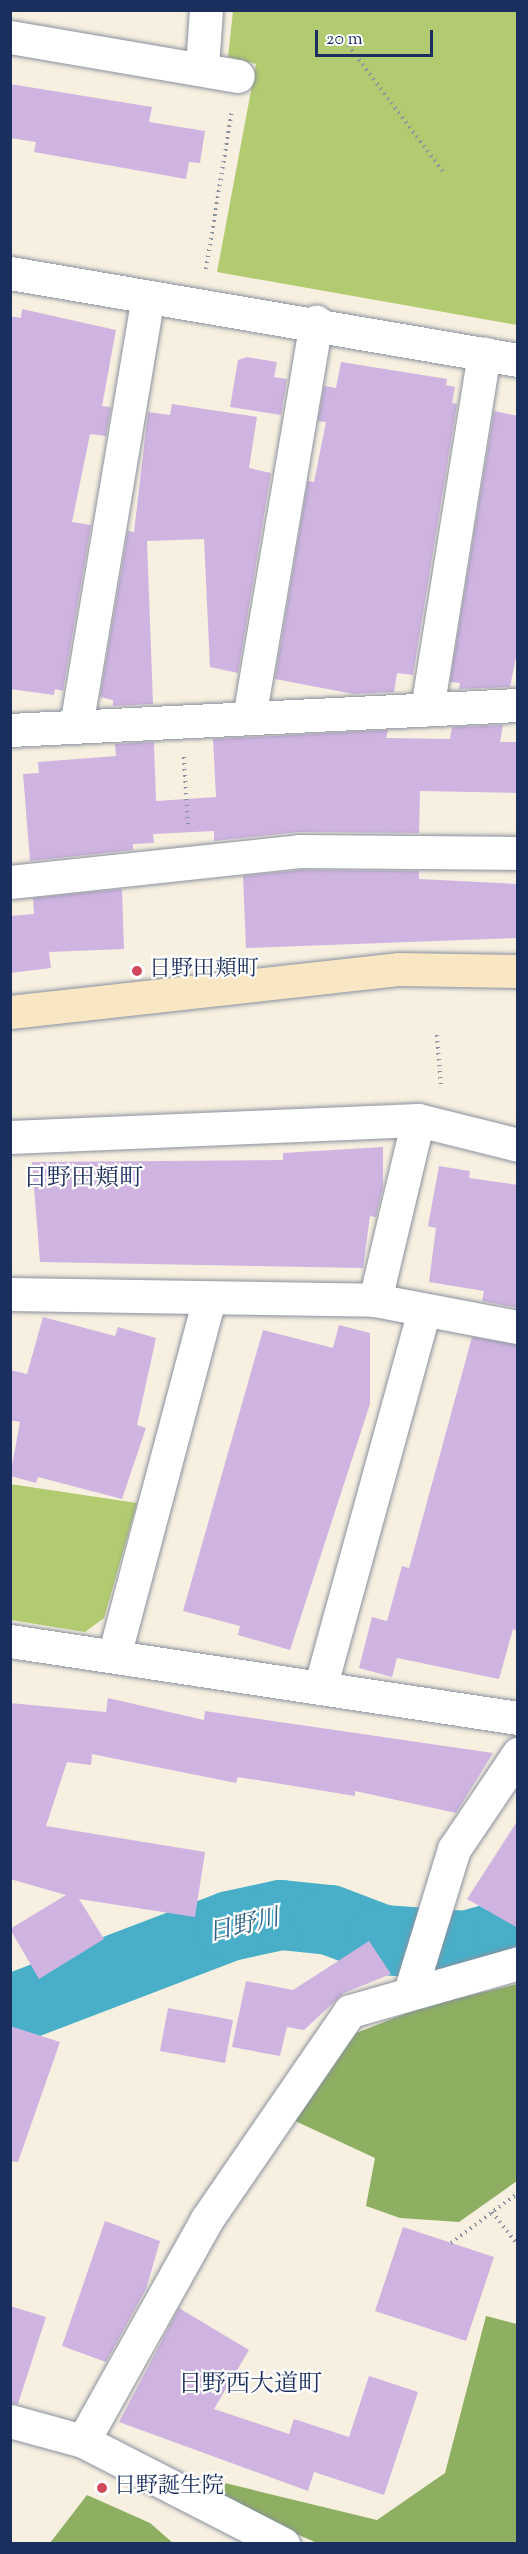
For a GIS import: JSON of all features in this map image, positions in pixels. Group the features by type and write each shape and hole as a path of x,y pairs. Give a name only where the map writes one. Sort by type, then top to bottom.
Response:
{"street":[{"path":"202,67 206,10"},
{"path":"10,37 202,67 238,76"},
{"path":"10,273 148,298 316,322 518,360"},
{"path":"76,726 148,298"},
{"path":"249,718 316,322"},
{"path":"427,710 484,354"},
{"path":"10,729 518,705"},
{"path":"10,882 299,851 518,853"},
{"path":"10,1012 398,969 518,971"},
{"path":"375,1300 418,1120"},
{"path":"10,1137 418,1120 518,1145"},
{"path":"10,1294 375,1300 518,1328"},
{"path":"114,1656 209,1298"},
{"path":"320,1688 424,1310"},
{"path":"10,1641 518,1718"},
{"path":"414,1980 427,1927 454,1849 518,1754"},
{"path":"83,2441 207,2219 350,2011 414,1980 518,1963"},
{"path":"10,2421 83,2441 283,2544"}],"path":[{"path":"348,45 444,173"},
{"path":"200,305 238,76"},
{"path":"182,721 190,863"},
{"path":"437,1035 437,1084 447,1087"},
{"path":"451,2242 518,2193"},
{"path":"492,2212 518,2245"}],"green space":[{"path":"233,11 517,11 517,325 217,272 256,64 228,57"},
{"path":"10,1484 137,1503 104,1618 85,1632 11,1620"},
{"path":"517,1984 517,2181 459,2222 400,2218 366,2206 375,2158 293,2120 351,2035 425,2006"},
{"path":"486,2316 517,2324 517,2543 317,2543 203,2493 204,2478 377,2520 445,2473"},
{"path":"87,2495 150,2523 173,2543 50,2543"}],"building":[{"path":"10,84 152,107 149,122 205,131 200,163 189,162 186,179 34,152 36,142 10,138"},
{"path":"22,309 116,330 102,406 111,407 106,436 90,434 72,522 91,525 63,691 55,689 54,695 10,689 10,316 21,318"},
{"path":"247,357 277,362 274,377 287,379 281,415 230,407 238,360"},
{"path":"341,362 447,379 446,385 455,387 452,403 457,404 413,675 397,673 394,692 354,694 275,679 308,481 314,482 326,422 318,421 324,386 336,388"},
{"path":"172,404 257,417 249,468 271,473 238,673 210,667 204,539 147,541 153,704 113,706 113,700 100,697 128,531 134,532 148,412 170,415"},
{"path":"494,411 518,416 518,647 510,687 459,689 460,683 450,682"},
{"path":"503,725 500,742 518,742 518,793 420,791 419,833 299,832 214,841 214,831 153,834 154,843 133,844 133,850 30,861 23,774 39,773 38,762 116,756 115,744 154,742 156,801 216,797 213,739 388,730 386,738 450,739 452,727"},
{"path":"300,870 419,871 419,879 518,884 518,938 246,948 243,876"},
{"path":"122,889 124,949 49,952 51,968 10,973 10,916 34,914 33,898"},
{"path":"383,1147 383,1187 376,1217 370,1216 363,1268 40,1262 32,1162 283,1160 283,1153"},
{"path":"439,1166 470,1171 469,1178 518,1185 518,1308 482,1301 484,1291 429,1282 436,1228 428,1226"},
{"path":"43,1317 115,1336 118,1327 156,1338 137,1425 146,1428 122,1499 38,1477 36,1483 10,1476 20,1422 10,1420 10,1370 27,1374"},
{"path":"339,1325 370,1333 370,1404 290,1650 238,1635 240,1626 183,1611 263,1330 333,1348"},
{"path":"472,1337 518,1345 518,1631 513,1629 499,1679 397,1658 392,1677 359,1668 372,1617 387,1621 402,1566 409,1568"},
{"path":"108,1698 204,1720 205,1711 493,1753 456,1813 355,1791 355,1796 238,1777 236,1783 92,1754 91,1765 67,1762 46,1826 205,1852 195,1917 79,1899 104,1939 39,1979 10,1929 66,1895 10,1879 10,1703 106,1712"},
{"path":"518,1820 518,1928 467,1899"},
{"path":"369,1941 391,1974 344,1993 304,2030 287,2027 280,2056 232,2047 246,1981 293,1990"},
{"path":"168,2008 233,2020 225,2063 160,2051"},
{"path":"10,2026 60,2042 18,2162 10,2161"},
{"path":"105,2221 160,2241 146,2289 106,2362 62,2346"},
{"path":"403,2227 494,2257 466,2341 375,2311"},
{"path":"10,2306 46,2317 18,2404 10,2403"},
{"path":"179,2308 249,2350 214,2409 289,2434 294,2419 349,2437 369,2376 418,2392 384,2495 314,2472 308,2491 119,2422"}],"waterway":[{"name":"日野川","path":"10,2010 230,1926 281,1915 330,1920 383,1940 466,1946 508,1934 518,1925"}],"place":[{"name":"日野田頬町","path":"137,971"},
{"name":"日野誕生院","path":"102,2488"}],"district":[{"name":"日野田頬町","path":"83,1180"},
{"name":"日野西大道町","path":"250,2386"}]}
